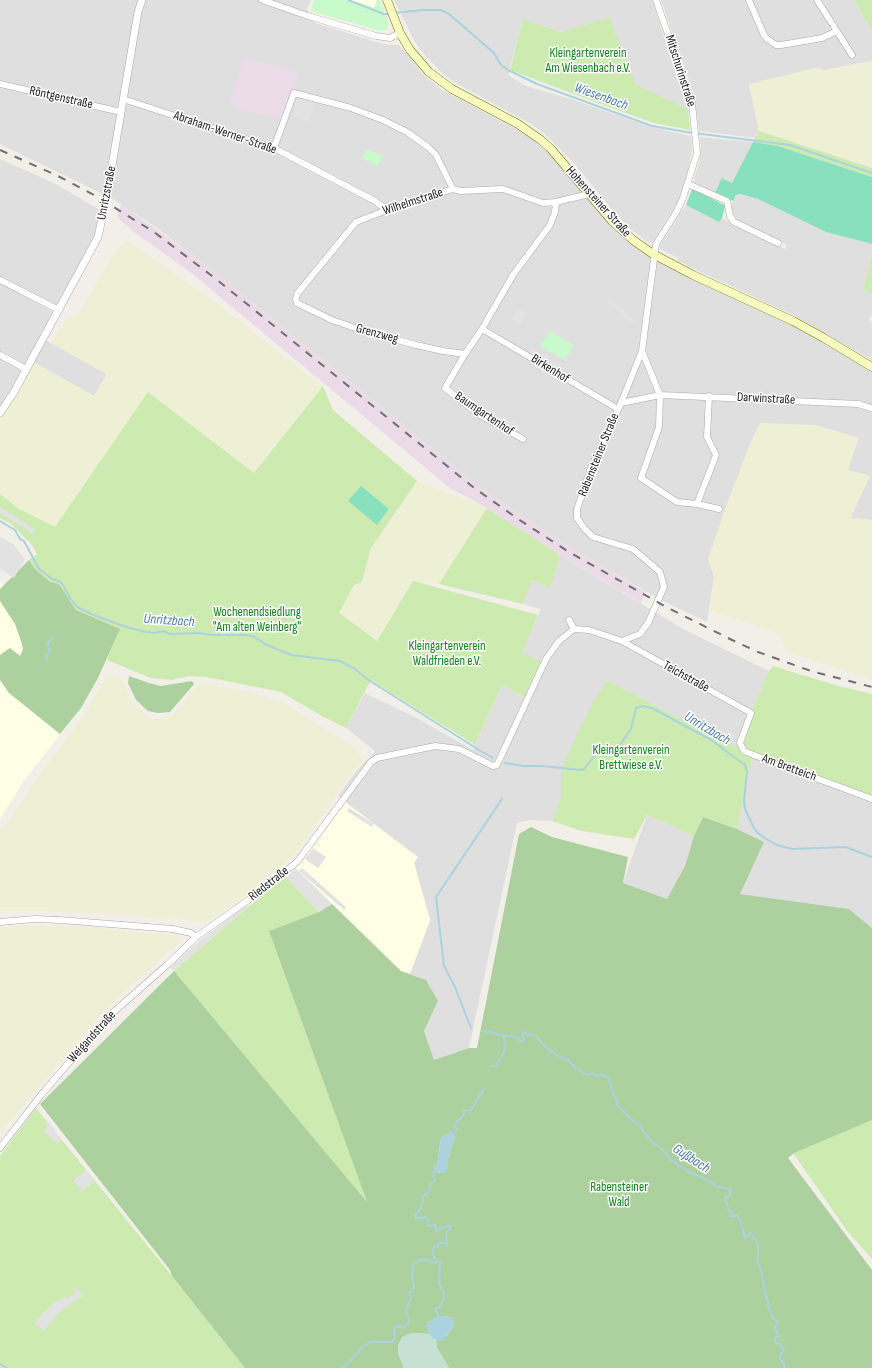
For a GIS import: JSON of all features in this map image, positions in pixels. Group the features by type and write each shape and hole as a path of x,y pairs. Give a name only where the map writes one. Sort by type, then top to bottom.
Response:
{"main road":[{"name":"Hohensteiner Straße","path":"387,2 400,33 420,63 439,81 452,90 495,111 531,132 551,149 624,233 653,254 693,275 793,321 872,367"}],"street":[{"name":"Unritzstraße","path":"0,413 14,392 98,237 124,99 138,12 142,0"},
{"path":"262,0 308,16 376,36 390,38 400,33"},
{"name":"Mitschurinstraße","path":"653,254 656,244 677,211 688,184 696,153 692,103 656,0"},
{"path":"750,0 764,35 776,45 822,38 837,31"},
{"path":"817,0 852,55"},
{"name":"Röntgenstraße","path":"0,84 121,112"},
{"path":"274,148 294,93 351,108 383,120 407,132 436,154 453,189"},
{"name":"Abraham-Werner-Straße","path":"124,99 274,148 375,201 387,210"},
{"path":"688,184 728,201 730,216 734,222 778,244"},
{"name":"Wilhelmstraße","path":"296,299 297,294 356,222 387,210 453,189 461,191 503,189 543,203 556,202 589,194"},
{"path":"465,354 482,329 513,275 550,225 555,212 556,202"},
{"name":"Rabensteiner Straße","path":"622,641 640,634 648,624 664,587 660,572 634,549 594,536 584,528 577,518 580,502 591,468 642,351 653,254"},
{"path":"0,280 59,310"},
{"name":"Grenzweg","path":"296,299 297,303 332,320 358,329 436,349 465,354"},
{"name":"Birkenhof","path":"482,329 619,406"},
{"path":"642,351 660,395 659,427 641,478 677,502 697,504 719,509"},
{"name":"Baumgartenhof","path":"465,354 445,388 480,415 523,439"},
{"path":"0,355 26,369"},
{"name":"Darwinstraße","path":"619,406 660,395 709,396 858,404 872,408"},
{"path":"697,504 716,455 707,437 709,396"},
{"path":"569,620 574,629 589,630 622,641"},
{"name":"Riedstraße","path":"196,937 250,899 297,862 372,762 377,758 436,746 452,747 466,752 494,766 497,765 546,659 559,641 574,629"},
{"name":"Teichstraße","path":"622,641 751,713"},
{"name":"Am Bretteich","path":"751,713 740,743 744,751 872,799"},
{"path":"0,922 60,920 173,929 191,933 196,937"},
{"name":"Weigandstraße","path":"0,1148 41,1095 109,1016 196,937"}],"shaded area":[{"path":"0,0 311,0 307,9 315,23 383,44 399,45 424,75 441,89 532,139 549,154 628,238 771,312 872,369 872,520 850,519 870,476 848,470 708,559 714,577 707,622 661,600 579,553 492,496 199,260 157,228 111,198 0,144"},
{"path":"351,0 377,0 374,8"},
{"path":"394,0 652,0 688,109 636,86 609,17 561,32 523,19 508,75 526,86 574,100 651,127 691,136 692,150 687,176 680,198 653,241 649,243 629,228 573,162 543,132 528,122 459,85 443,74 415,42"},
{"path":"661,0 854,0 872,31 872,61 749,84 759,131 755,138 699,131 695,98"},
{"path":"245,57 298,72 285,115 280,120 238,108 230,103"},
{"path":"872,61 872,168 759,131 749,84 819,67 824,71"},
{"path":"302,99 314,102 309,122 293,117 297,101"},
{"path":"700,137 753,142 732,183 722,178 715,192 693,183 700,159"},
{"path":"0,159 54,183 100,210 94,237 59,307 0,277"},
{"path":"740,194 758,199 826,232 872,244 872,255 863,289 872,294 872,315 869,320 872,322 872,360 793,315 688,266 677,260 678,258 660,249 660,246 686,205 719,222 722,218 785,249 787,245 739,221 734,216 731,209 733,201 736,195"},
{"path":"121,204 199,260 492,496 579,553 646,592 641,603 560,555 487,508 450,488 190,272 134,232 117,217"},
{"path":"126,240 211,299 323,386 254,473 148,392 55,528 19,509 0,494 0,418 16,394 34,362 94,396 107,374 51,343 66,319 79,314 112,256"},
{"path":"0,284 54,312 40,337 107,374 94,396 28,359 0,407"},
{"path":"610,299 635,320 632,324 607,302"},
{"path":"518,308 527,313 520,325 512,320"},
{"path":"532,349 566,370 564,374 530,352"},
{"path":"501,417 521,425 519,429 499,421"},
{"path":"760,423 816,425 859,438 848,470 870,476 850,518 872,520 872,679 786,652 779,634 709,610 714,577 708,559 751,441"},
{"path":"417,481 487,508 439,584 413,582 376,641 339,613 354,584 362,582 371,548"},
{"path":"0,507 36,530 33,534 0,513"},
{"path":"0,537 13,544 25,559 14,578 0,569"},
{"path":"560,555 685,630 769,671 736,748 607,680 561,769 561,797 552,821 530,820 517,823 469,1048 434,1060 424,1031 438,1001 426,980 410,974 430,920 414,862 417,857 338,796 355,773 375,751 346,728 365,693 415,717 473,750 502,685 524,698 522,653 541,609 523,604 532,580 551,588"},
{"path":"0,582 104,666 81,708 23,782 0,819"},
{"path":"108,673 121,679 133,703 146,715 153,719 173,715 199,683 250,692 286,704 357,749 363,762 353,772 293,857 247,895 208,922 115,914 0,911 0,829 7,824 30,788 86,712"},
{"path":"752,757 870,800 872,793 872,928 849,909 739,894 764,842 737,829"},
{"path":"346,803 418,857 414,863 430,920 410,974 401,971 295,867 304,858"},
{"path":"349,808 374,824 372,827 347,811"},
{"path":"647,815 694,836 685,866 667,900 623,883"},
{"path":"313,848 326,857 318,868 305,859"},
{"path":"302,868 346,907 344,910 299,871"},
{"path":"296,869 332,904 319,912 286,877"},
{"path":"246,905 248,907 174,971 170,967 202,939"},
{"path":"41,925 93,927 179,936 181,941 107,1008 0,1133 0,927"},
{"path":"49,1122 61,1139 57,1144 43,1131 47,1128 45,1125"},
{"path":"86,1170 95,1181 82,1191 73,1181"},
{"path":"76,1287 83,1297 80,1297 59,1313 44,1331 34,1323 55,1302 65,1296 67,1299 76,1292 73,1289"},
{"path":"411,1333 429,1334 436,1339 437,1348 449,1368 404,1368 398,1353 398,1345 402,1337"}],"green space":[{"path":"314,0 351,0 374,8 377,0 380,0 389,26 387,29 381,31 311,11"},
{"path":"854,0 872,0 872,31"},
{"name":"Kleingartenverein Am Wiesenbach e.V.","path":"609,17 636,85 688,109 690,130 654,123 510,70 523,19 561,32"},
{"path":"759,131 872,168 872,177 778,146 753,142"},
{"path":"753,142 778,146 872,177 872,244 826,232 758,199 740,194 736,195 733,201 715,192 722,178 732,183"},
{"path":"367,149 383,156 377,166 362,158"},
{"path":"692,189 724,205 725,207 722,218 719,222 686,205"},
{"path":"872,255 872,294 863,289"},
{"path":"550,331 574,345 565,360 540,346"},
{"path":"323,386 333,410 417,481 371,548 362,582 354,585 339,613 377,641 413,581 538,615 522,653 542,662 525,698 502,685 475,745 371,680 346,728 281,692 206,677 189,676 172,680 151,678 107,660 119,629 76,610 59,584 50,583 35,569 29,560 37,554 32,545 11,524 0,518 0,494 19,509 55,527 148,392 254,473"},
{"path":"361,486 389,509 377,525 348,501"},
{"path":"487,508 560,555 551,588 532,580 523,604 439,584"},
{"path":"29,560 35,569 50,582 59,584 76,610 120,629 98,678 81,708 60,734 9,693 0,680 0,655 10,648 20,656 23,649 15,624 0,601 0,589"},
{"name":"Kleingartenverein Brettwiese e.V.","path":"773,666 838,686 872,694 872,792 870,800 752,757 737,829 703,817 694,836 647,815 634,839 582,831 552,821 561,797 561,769 591,707 607,680 736,748 769,671"},
{"path":"129,676 161,686 192,681 194,684 170,712 158,713 148,711 136,700 128,683"},
{"name":"Rabensteiner Wald","path":"703,817 737,829 764,842 740,894 849,909 872,928 872,1120 794,1153 788,1158 872,1270 872,1368 449,1368 437,1348 436,1339 440,1341 449,1333 454,1326 454,1322 451,1318 440,1316 427,1323 429,1334 411,1333 398,1353 404,1368 245,1368 172,1276 170,1270 40,1104 174,971 367,1202 269,931 319,912 332,904 401,971 426,980 438,1001 424,1031 434,1060 469,1048 477,1048 519,834 531,827 552,837 628,857 623,883 667,899 685,866 694,836","holes":["451,1132 453,1143 448,1159 448,1166 443,1173 436,1172 434,1167 437,1166 441,1138"]},
{"path":"286,877 319,912 269,931 368,1204 174,971 248,907"},
{"path":"36,1108 245,1368 0,1368 0,1156"},
{"path":"872,1120 872,1259 848,1232 793,1153"}],"water":[{"path":"451,1132 454,1133 455,1141 448,1159 447,1171 443,1173 436,1172 434,1170 434,1166 437,1165 441,1138"},
{"path":"440,1316 451,1318 454,1322 454,1326 445,1336 445,1340 440,1341 434,1339 429,1334 427,1323"}],"waterway":[{"name":"Wiesenbach","path":"348,0 384,14 390,14"},
{"name":"Wiesenbach","path":"394,13 441,10 449,14 494,53 501,65 508,70 537,84 652,126 686,132 790,145 872,173"},
{"name":"Unritzbach","path":"0,521 15,530 20,539 24,541 39,569 52,579 61,582 77,607 91,614 126,627 146,632 155,633 163,631 170,634 199,633 212,635 253,636 267,645 291,655 340,661 355,669 367,679 493,758"},
{"path":"46,659 49,652 48,643 53,638"},
{"name":"Unritzbach","path":"505,763 523,766 584,769 596,754 615,752 631,729 636,708 643,706 652,708 711,740 745,765 747,772 744,801 745,809 754,828 759,834 777,845 792,849 846,847 872,857"},
{"path":"471,1028 455,987 444,966 436,897 502,799"},
{"name":"Gußbach","path":"484,1031 504,1036 516,1037 521,1041 524,1040 522,1034 524,1032 527,1036 531,1034 538,1038 543,1045 558,1056 569,1061 574,1067 586,1075 593,1074 598,1076 601,1074 605,1076 611,1084 611,1089 617,1105 641,1127 652,1142 662,1149 671,1160 689,1172 708,1180 717,1187 731,1190 730,1194 725,1199 729,1211 733,1212 730,1216 732,1217 737,1215 745,1238 751,1233 757,1242 757,1260 761,1271 769,1308 772,1317 778,1322 775,1327 779,1336 775,1338 775,1340 776,1343 781,1345 784,1349 780,1356 780,1359 784,1364 784,1368"},
{"path":"491,1066 496,1066 503,1054 505,1048 504,1037"},
{"path":"454,1133 457,1129 454,1125 463,1116 464,1111 468,1110 470,1112 483,1090"},
{"path":"343,1368 361,1348 371,1342 392,1342 395,1338 394,1329 397,1326 405,1328 409,1321 406,1310 411,1299 409,1293 413,1291 414,1287 412,1277 413,1264 420,1260 428,1259 431,1262 436,1263 437,1261 433,1255 433,1249 435,1246 438,1247 439,1243 445,1243 447,1246 446,1232 451,1226 447,1226 436,1231 435,1225 428,1225 427,1218 416,1218 415,1215 421,1208 422,1197 429,1192 430,1185 435,1180 433,1173 435,1170"},
{"path":"437,1261 440,1263 439,1284 444,1293 442,1303 435,1309 439,1316"},
{"path":"0,1364 7,1368"}],"railway":[{"path":"0,150 56,175 94,195 154,232 216,279 473,487 518,519 569,552 668,608 758,652 811,671 872,687"}],"park label":[{"name":"Wochenendsiedlung \"Am alten Weinberg\"","path":"257,620"},
{"name":"Kleingartenverein Waldfrieden e.V.","path":"447,654"}]}
